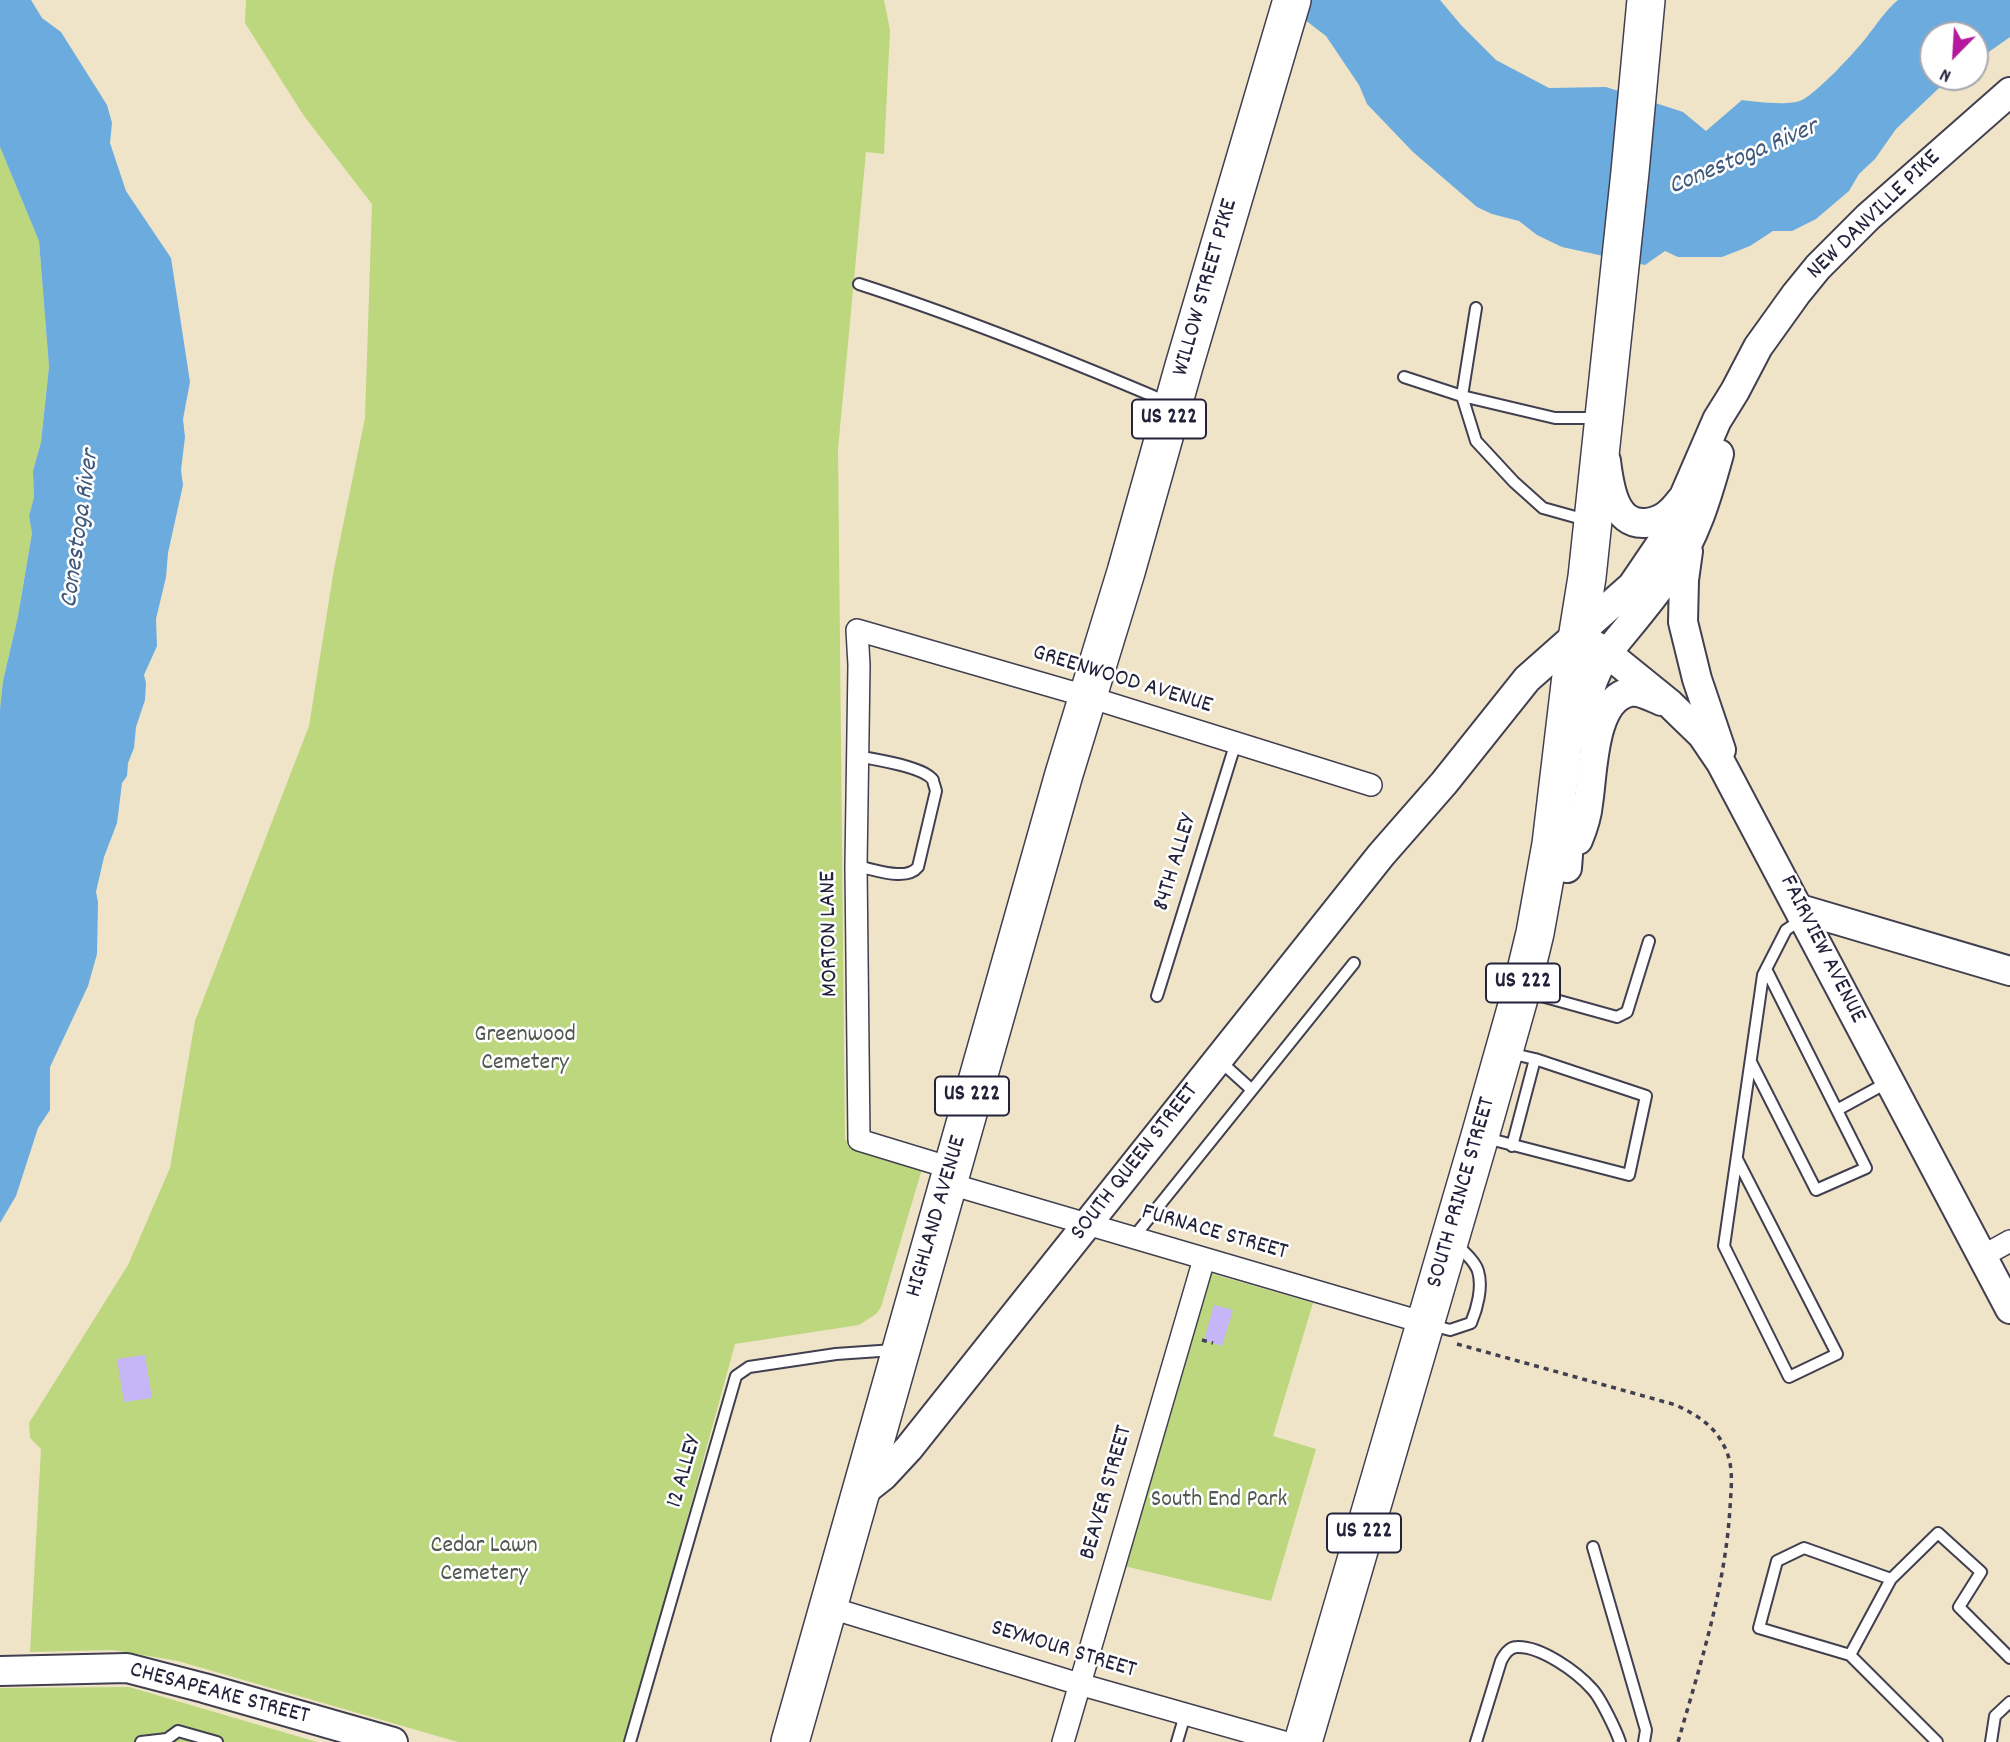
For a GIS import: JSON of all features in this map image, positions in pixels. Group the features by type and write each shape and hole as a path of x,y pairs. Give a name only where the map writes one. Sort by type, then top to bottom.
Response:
{"highway":[{"name":"WILLOW STREET PIKE","path":"1089,697 1292,0"},
{"name":"US 222","path":"1592,644 1587,577 1645,8"},
{"name":"SOUTH PRINCE STREET","path":"1303,1742 1449,1238 1496,1141 1520,1056 1521,991 1535,933 1551,844 1570,676 1592,644"},
{"name":"HIGHLAND AVENUE","path":"859,1495 1064,774 1089,697"},
{"name":"US 222","path":"790,1742 859,1495"}],"main road":[{"name":"NEW DANVILLE PIKE","path":"1592,644 1668,533 1717,420 1758,347 1796,294 1818,267 1868,217 2010,92"},
{"name":"NEW DANVILLE PIKE","path":"1592,644 1671,572 1704,502 1735,391"},
{"path":"1602,418 1616,506 1625,518 1638,523 1662,520 1684,495"},
{"path":"1689,538 1683,622 1697,679 1731,779"},
{"path":"1567,868 1584,706 1592,680 1592,644"},
{"name":"FAIRVIEW AVENUE","path":"1592,644 1670,704 1702,735 1731,779 2010,1309"},
{"name":"SOUTH QUEEN STREET","path":"859,1495 883,1476 909,1448 1381,855 1444,783 1527,679 1592,644"},
{"path":"1521,991 1544,942 1567,868 1584,827 1597,735 1609,708 1618,697 1631,691 1670,704"},
{"path":"1802,913 2010,971"},
{"name":"CHESAPEAKE STREET","path":"0,1671 127,1668 204,1688 326,1728 393,1742"}],"street":[{"name":"GREENWOOD AVENUE","path":"857,630 1089,697 1371,785"},
{"name":"MORTON LANE","path":"857,630 859,1140 949,1176"},
{"name":"FURNACE STREET","path":"949,1176 1087,1225 1425,1323"},
{"path":"1983,1256 2010,1241"},
{"name":"BEAVER STREET","path":"1063,1742 1205,1259"},
{"name":"SEYMOUR STREET","path":"828,1607 1079,1684 1284,1742"}],"lane":[{"path":"859,284 910,300 1034,347 1173,405"},
{"path":"1476,308 1462,396 1476,441 1542,508 1592,522"},
{"path":"1404,377 1462,396 1555,418 1602,418"},
{"name":"84TH ALLEY","path":"1157,996 1236,742"},
{"path":"856,866 906,876 914,872 918,867 936,791 933,781 926,774 858,756"},
{"path":"1737,1159 1837,1354 1789,1377 1724,1246 1763,975 1786,930 1802,913"},
{"path":"1521,991 1617,1017 1627,1012 1649,941"},
{"path":"1133,1238 1354,963"},
{"path":"1751,1062 1816,1190 1866,1168 1766,968"},
{"path":"1496,1141 1629,1175 1646,1096 1520,1056"},
{"path":"1219,1059 1252,1090"},
{"path":"1837,1110 1890,1081"},
{"name":"12 ALLEY","path":"630,1742 736,1376 749,1367 836,1354 901,1349"},
{"path":"1850,1655 1891,1579 1938,1534 1981,1572 1959,1607 2010,1658"},
{"path":"1593,1547 1646,1730 1644,1742"},
{"path":"1891,1579 1804,1548 1777,1561 1759,1628 1850,1655 1937,1742"},
{"path":"1476,1742 1504,1654 1517,1647 1533,1650 1559,1661 1593,1690 1620,1742"},
{"path":"1991,1742 1995,1716 2010,1702"},
{"path":"1177,1742 1185,1715"},
{"path":"141,1742 166,1740 178,1731 217,1742"}],"path":[{"path":"1425,1323 1455,1344 1676,1405 1698,1416 1715,1430 1727,1452 1732,1476 1728,1539 1715,1612 1678,1742"},
{"path":"1193,1337 1213,1343"}],"green space":[{"name":"Greenwood Cemetery","path":"246,0 884,0 890,30 884,154 866,152 838,449 845,1140 922,1169 881,1307 876,1314 859,1325 735,1344 630,1727 623,1742 458,1742 178,1661 113,1650 30,1652 41,1449 30,1438 29,1423 128,1265 170,1168 195,1021 309,726 334,569 365,418 372,204 304,116 245,23"},
{"path":"0,147 39,241 49,367 41,442 33,471 34,497 29,516 32,532 0,709"},
{"name":"South End Park","path":"1206,1272 1313,1303 1273,1436 1316,1449 1271,1601 1120,1565"},
{"path":"129,1687 317,1742 0,1742 0,1688"}],"water":[{"name":"Conestoga River","path":"0,0 31,0 42,18 61,32 107,105 112,123 110,143 126,191 171,258 190,382 183,419 183,485 156,619 157,646 144,675 145,700 136,727 127,776 122,783 117,823 104,857 96,892 97,954 88,986 50,1067 50,1110 38,1128 16,1196 0,1223 0,709 32,533 29,516 34,497 33,471 41,442 49,367 39,241 0,147"},
{"name":"Conestoga River","path":"1279,0 1440,0 1496,60 1549,88 1606,87 1683,112 1706,131 1742,100 1790,103 1809,96 1845,62 1898,0 2010,0 2010,37 1989,52 1989,21 1919,21 1919,91 1936,91 1896,129 1875,159 1859,174 1849,191 1816,219 1792,231 1773,231 1750,246 1722,257 1678,257 1665,251 1645,265 1562,247 1537,235 1519,221 1477,207 1413,152 1367,104 1359,85 1326,36"}],"building":[{"path":"1214,1305 1233,1310 1222,1346 1204,1340"},
{"path":"145,1355 152,1398 124,1402 117,1359"}],"park label":[{"name":"Cedar Lawn Cemetery","path":"484,1562"}]}
